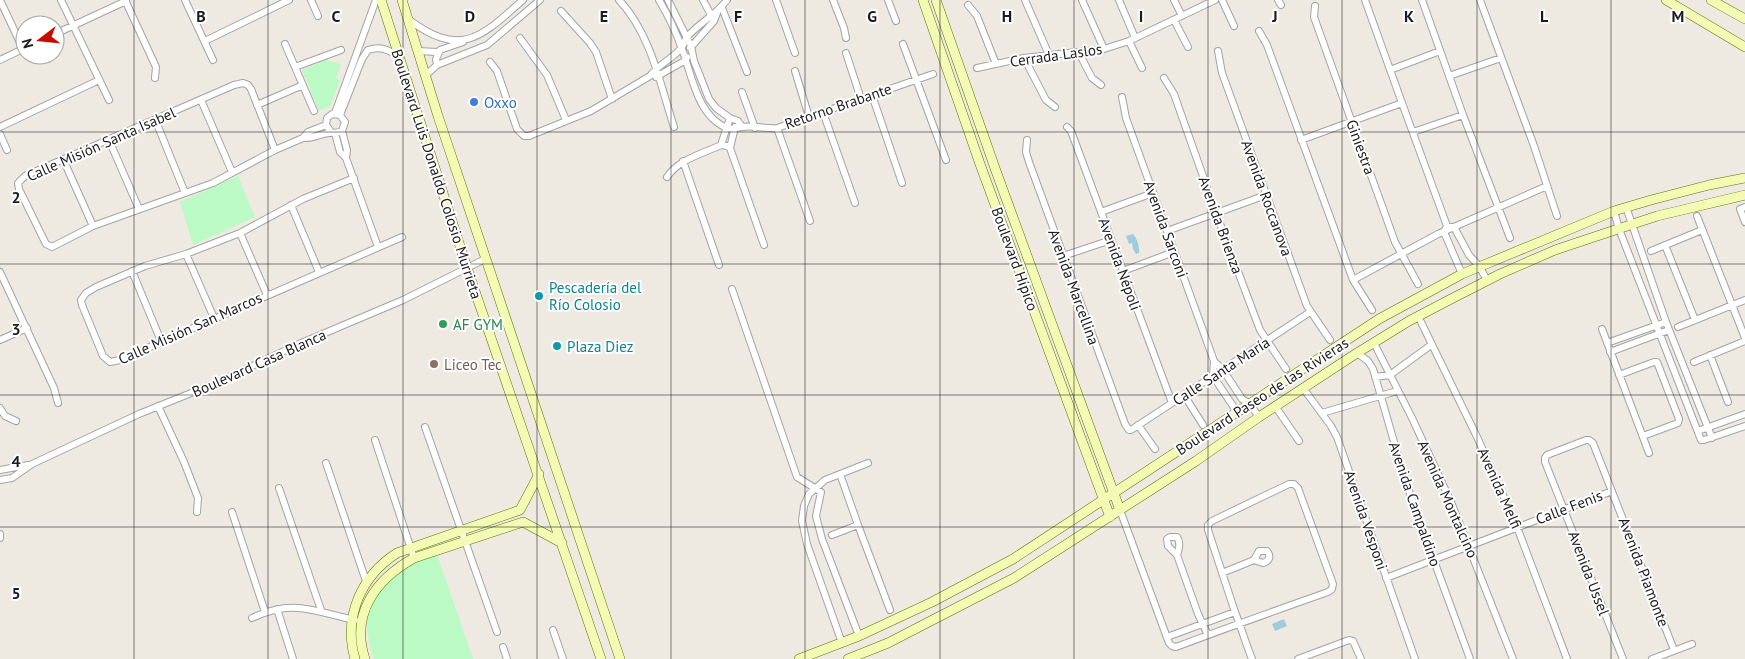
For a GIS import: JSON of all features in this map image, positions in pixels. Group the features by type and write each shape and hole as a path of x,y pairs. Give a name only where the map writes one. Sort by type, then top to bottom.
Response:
{"street":[{"path":"0,0 15,31"},
{"path":"61,0 109,100"},
{"path":"185,0 213,60"},
{"path":"204,41 289,0"},
{"path":"311,0 318,16"},
{"path":"338,114 376,0"},
{"name":"Boulevard Luis Donaldo Colosio Murrieta","path":"380,0 467,268 601,659"},
{"name":"Boulevard Luis Donaldo Colosio Murrieta","path":"402,0 485,259 620,659"},
{"path":"418,51 437,52 481,34 523,0"},
{"path":"425,76 437,65 487,45 540,0"},
{"path":"619,0 626,7 641,30 656,68 674,127"},
{"name":"Retorno Brabante","path":"659,0 682,48 704,106 714,119 726,127 735,129 742,127 777,128 933,74"},
{"path":"668,0 691,46 694,61 709,99 716,108 738,121 742,127"},
{"path":"703,0 716,14 747,72"},
{"path":"650,76 658,77 686,60 691,46 727,0"},
{"path":"776,0 795,53"},
{"path":"833,0 846,38"},
{"path":"888,0 896,21"},
{"name":"Boulevard Hípico","path":"923,0 1110,517"},
{"name":"Boulevard Hípico","path":"936,0 1120,510"},
{"path":"1025,0 1049,55"},
{"path":"1082,0 1104,50"},
{"path":"1118,0 1142,68"},
{"path":"1174,0 1182,16"},
{"name":"Cerrada Laslos","path":"977,68 1024,58 1104,50 1132,40 1215,0"},
{"path":"1222,0 1234,26"},
{"path":"1365,0 1448,228 1462,274"},
{"path":"1422,0 1510,238"},
{"path":"1480,0 1557,216"},
{"path":"1666,0 1745,47"},
{"path":"1711,0 1745,19"},
{"path":"65,30 125,1 156,67 155,78"},
{"path":"968,5 977,16 996,64"},
{"name":"Giniestra","path":"1315,6 1314,17 1401,254 1418,284"},
{"path":"561,11 596,52 612,98"},
{"path":"490,62 497,71 519,133 529,136 590,111 650,76 656,68 682,48 686,38 716,14"},
{"path":"408,19 417,26 440,37 464,41"},
{"path":"1174,20 1188,47"},
{"path":"1259,31 1267,46 1353,280 1372,310"},
{"path":"481,34 487,45"},
{"path":"520,38 547,75 566,120"},
{"path":"285,44 314,111"},
{"path":"903,44 946,160"},
{"path":"378,246 346,158 347,150 336,132 326,125 327,118 338,114 362,59 368,50 388,49 398,56"},
{"path":"296,67 342,50"},
{"name":"Avenida Roccanova","path":"1218,51 1222,73 1310,312 1330,340"},
{"path":"1390,70 1440,51"},
{"path":"437,52 437,65"},
{"path":"0,60 15,53"},
{"path":"846,53 861,99"},
{"path":"1079,53 1092,78 1101,85"},
{"path":"945,62 956,58"},
{"path":"1024,58 1046,100 1055,107"},
{"path":"1449,76 1501,58"},
{"path":"795,71 809,116"},
{"name":"Avenida Brienza","path":"1164,78 1174,94 1216,214 1260,330 1286,369"},
{"path":"0,127 99,80"},
{"name":"Calle Misión Santa Isabel","path":"275,150 251,89 245,83 234,85 63,159 25,176 18,183 19,189 44,240 49,246 57,245 93,226 213,183 275,150 303,138 308,132 326,125"},
{"path":"258,105 303,85"},
{"path":"742,92 755,128"},
{"path":"872,95 902,183"},
{"name":"Avenida Sarconi","path":"1122,97 1126,118 1214,360 1242,399 1250,404 1259,417"},
{"path":"201,100 232,172"},
{"path":"1300,140 1402,103"},
{"path":"823,112 855,203"},
{"path":"336,132 345,122 338,114"},
{"path":"1413,132 1463,115"},
{"path":"722,145 730,118"},
{"path":"155,119 185,193"},
{"path":"738,121 730,148 764,245"},
{"name":"Avenida Népoli","path":"1066,127 1071,131 1172,403"},
{"path":"777,128 810,221"},
{"name":"Calle Misión Santa Isabel","path":"303,138 310,139 336,132"},
{"path":"0,134 7,150"},
{"path":"109,140 139,209"},
{"name":"Avenida Marcellina","path":"1027,140 1027,156 1125,424 1131,430"},
{"path":"667,177 671,171 683,162 722,145 730,148"},
{"path":"63,159 93,226"},
{"path":"683,162 719,265"},
{"name":"Calle Misión San Marcos","path":"354,178 291,205 240,233 186,254 132,271 86,293 81,300 82,306 103,356 110,362 120,360 402,236"},
{"name":"Boulevard Paseo de las Rivieras","path":"799,659 859,636 932,602 1013,558 1114,494 1379,319 1462,274 1614,211 1709,185 1745,178"},
{"path":"1353,280 1448,228 1547,186"},
{"path":"1101,212 1153,193"},
{"name":"Boulevard Paseo de las Rivieras","path":"848,659 888,643 1014,578 1196,461 1275,406 1374,343 1409,321 1487,280 1555,250 1657,216 1745,195"},
{"path":"1167,231 1266,196"},
{"path":"291,205 319,272"},
{"path":"1745,207 1740,209 1745,222"},
{"path":"1626,208 1666,322 1712,438"},
{"path":"1614,211 1619,230 1702,440 1745,426"},
{"path":"1694,362 1745,340 1697,216"},
{"path":"1448,228 1479,266 1487,280"},
{"path":"1651,251 1702,230"},
{"path":"240,233 268,294"},
{"path":"1063,256 1111,240"},
{"path":"1665,245 1695,320"},
{"path":"1123,271 1174,252"},
{"path":"186,254 214,318"},
{"name":"Boulevard Casa Blanca","path":"0,480 12,478 32,464 158,406 216,383 299,344 403,300 485,259"},
{"path":"132,271 161,341"},
{"path":"0,272 54,388 58,403"},
{"path":"732,289 797,477 821,492 816,516 822,539 859,636"},
{"path":"1678,327 1745,300"},
{"path":"1400,307 1408,313 1409,321"},
{"name":"Calle Santa María","path":"1131,430 1310,312"},
{"name":"Avenida Melfi","path":"1421,322 1478,439 1517,527 1567,659"},
{"path":"1607,343 1666,322"},
{"path":"0,340 27,328"},
{"path":"1602,329 1650,453"},
{"path":"1610,352 1669,330"},
{"name":"Avenida Montalcino","path":"1374,343 1420,434 1469,546 1513,659"},
{"path":"1375,377 1390,375 1431,345"},
{"path":"1357,354 1372,366 1383,360"},
{"path":"1710,355 1728,402"},
{"name":"Avenida Sarconi","path":"1213,376 1214,360"},
{"path":"1619,375 1657,362 1679,420 1678,423 1643,436"},
{"name":"Avenida Campaldino","path":"1372,366 1404,473 1433,560 1470,659"},
{"path":"1213,376 1236,412"},
{"name":"Avenida Vesponi","path":"1303,388 1331,426 1342,448 1415,659"},
{"path":"1322,413 1397,391"},
{"path":"1184,395 1203,425"},
{"path":"158,406 184,462 198,498 197,512"},
{"path":"1275,406 1299,442"},
{"path":"0,408 5,416 16,421"},
{"path":"1698,432 1745,414"},
{"path":"1138,425 1155,449"},
{"path":"426,427 497,632"},
{"path":"374,440 414,558"},
{"name":"Avenida Piamonte","path":"1545,458 1547,455 1589,440 1593,443 1674,650"},
{"name":"Avenida Ussel","path":"1545,458 1623,659"},
{"path":"326,463 366,581"},
{"path":"842,643 807,544 802,521 804,506 809,494 825,480 868,463"},
{"name":"Boulevard Casa Blanca","path":"0,470 32,464"},
{"path":"523,522 520,510 538,474"},
{"path":"840,474 890,610"},
{"path":"1120,510 1167,637 1172,646 1176,647 1208,635 1240,624 1328,592 1332,589 1333,584 1298,488 1294,484 1289,484 1212,521 1208,525 1208,530 1235,612 1240,624 1252,659"},
{"path":"279,488 321,610"},
{"name":"Calle Fenis","path":"1386,578 1612,490"},
{"path":"365,659 360,641 355,607 366,581 385,560 410,547 520,510"},
{"path":"232,512 265,612"},
{"path":"494,520 498,530"},
{"path":"355,659 352,643 357,620 368,601 376,589 394,570 414,558 523,522 562,543"},
{"path":"832,535 858,525"},
{"path":"1177,555 1198,614 1208,635"},
{"path":"1222,572 1254,560"},
{"path":"252,618 277,609 300,608 321,610 357,620"},
{"path":"277,609 293,659"},
{"path":"1167,637 1235,612"},
{"path":"590,626 607,621"},
{"path":"553,630 563,659"},
{"path":"1298,659 1349,640 1353,641 1356,645 1361,659"},
{"path":"1652,659 1692,644"},
{"path":"502,647 507,659"}],"green space":[{"path":"326,60 341,64 336,78 340,80 330,106 319,111 302,70"},
{"path":"238,176 255,217 193,245 180,202"},
{"path":"437,554 473,659 374,659 367,624 371,604 376,595 407,566"}],"water":[{"path":"1133,234 1139,248 1139,253 1136,254 1132,243 1129,244 1126,236"},
{"path":"1284,619 1287,626 1275,631 1272,624"}],"place":[{"name":"Oxxo","path":"474,102"},
{"name":"Pescadería del Río Colosio","path":"539,296"},
{"name":"AF GYM","path":"443,324"},
{"name":"Plaza Diez","path":"557,346"},
{"name":"Liceo Tec","path":"434,364"}]}
